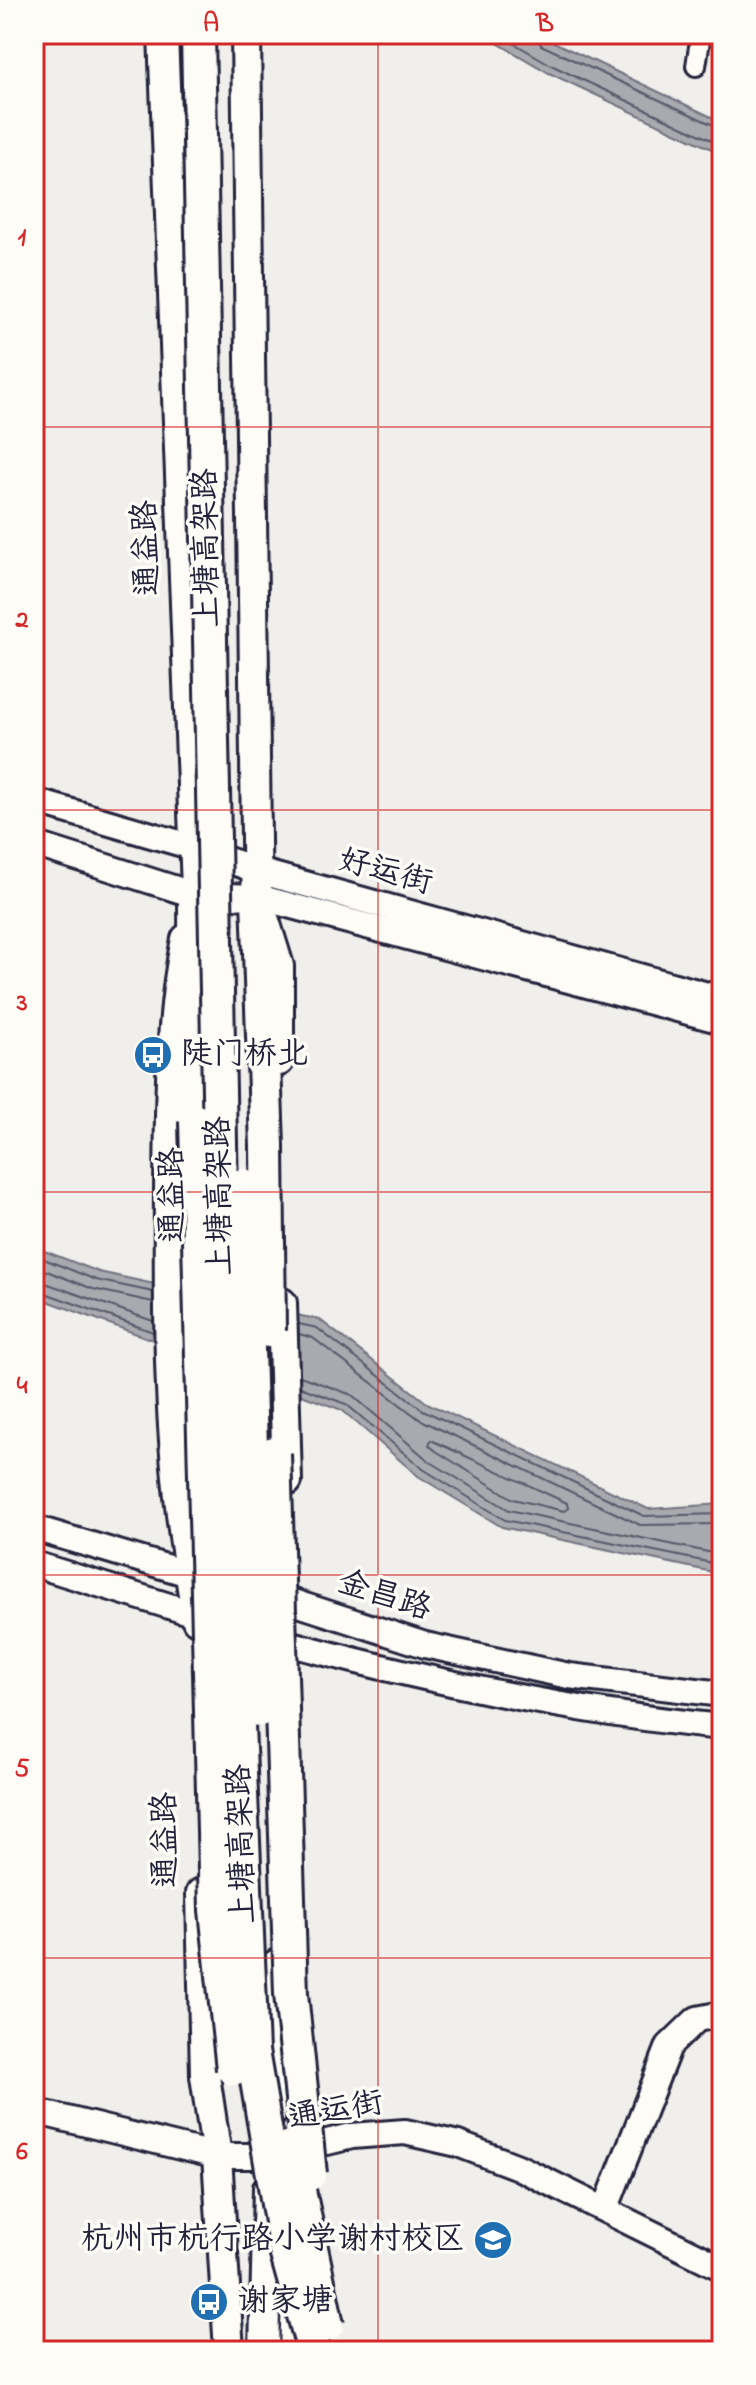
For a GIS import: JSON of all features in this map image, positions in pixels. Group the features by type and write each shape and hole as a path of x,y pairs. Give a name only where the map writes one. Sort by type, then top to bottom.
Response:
{"highway":[{"name":"上塘高架路","path":"198,34 227,1461 252,2051 286,2251 314,2351"},
{"name":"上塘高架路","path":"219,34 239,1005 267,1980 274,2065 306,2234 335,2351"},
{"path":"258,884 291,1994 298,2089 335,2351"},
{"path":"195,895 196,1121 216,1910 233,2072 245,2139 264,2204 286,2251"}],"main road":[{"name":"通益路","path":"163,34 195,895 205,996 213,1481 190,1575 197,1615 205,2076 217,2156 229,2351"},
{"path":"246,34 258,884 279,966 278,1231 271,1302 278,1597 277,1962 263,2283 264,2351"},
{"path":"190,1575 180,1512 170,1358 169,1266 174,1053 180,969 195,895"},
{"path":"278,1640 300,1995 300,2151 294,2351"}],"street":[{"path":"696,66 701,34"},
{"name":"好运街","path":"34,801 193,847 258,884 722,1021"},
{"name":"好运街","path":"34,844 195,895 258,884 722,999"},
{"name":"金昌路","path":"34,1528 190,1575 278,1597 425,1645 569,1676 722,1694"},
{"name":"金昌路","path":"34,1564 278,1640 504,1696 628,1718 722,1727"},
{"path":"605,2210 669,2046 697,2019 722,2014"},
{"name":"通运街","path":"34,2111 217,2156 269,2156 300,2151 352,2136 405,2132 458,2144 518,2167 722,2268"}],"water":[{"path":"482,34 537,34 722,122 722,154 549,73"},
{"path":"34,1247 99,1272 320,1320 427,1403 648,1509 722,1504 722,1574 502,1527 418,1476 342,1410 34,1296"}],"place":[{"name":"陡门桥北","path":"153,1055"},
{"name":"杭州市杭行路小学谢村校区","path":"493,2240"},
{"name":"谢家塘","path":"209,2302"}]}
